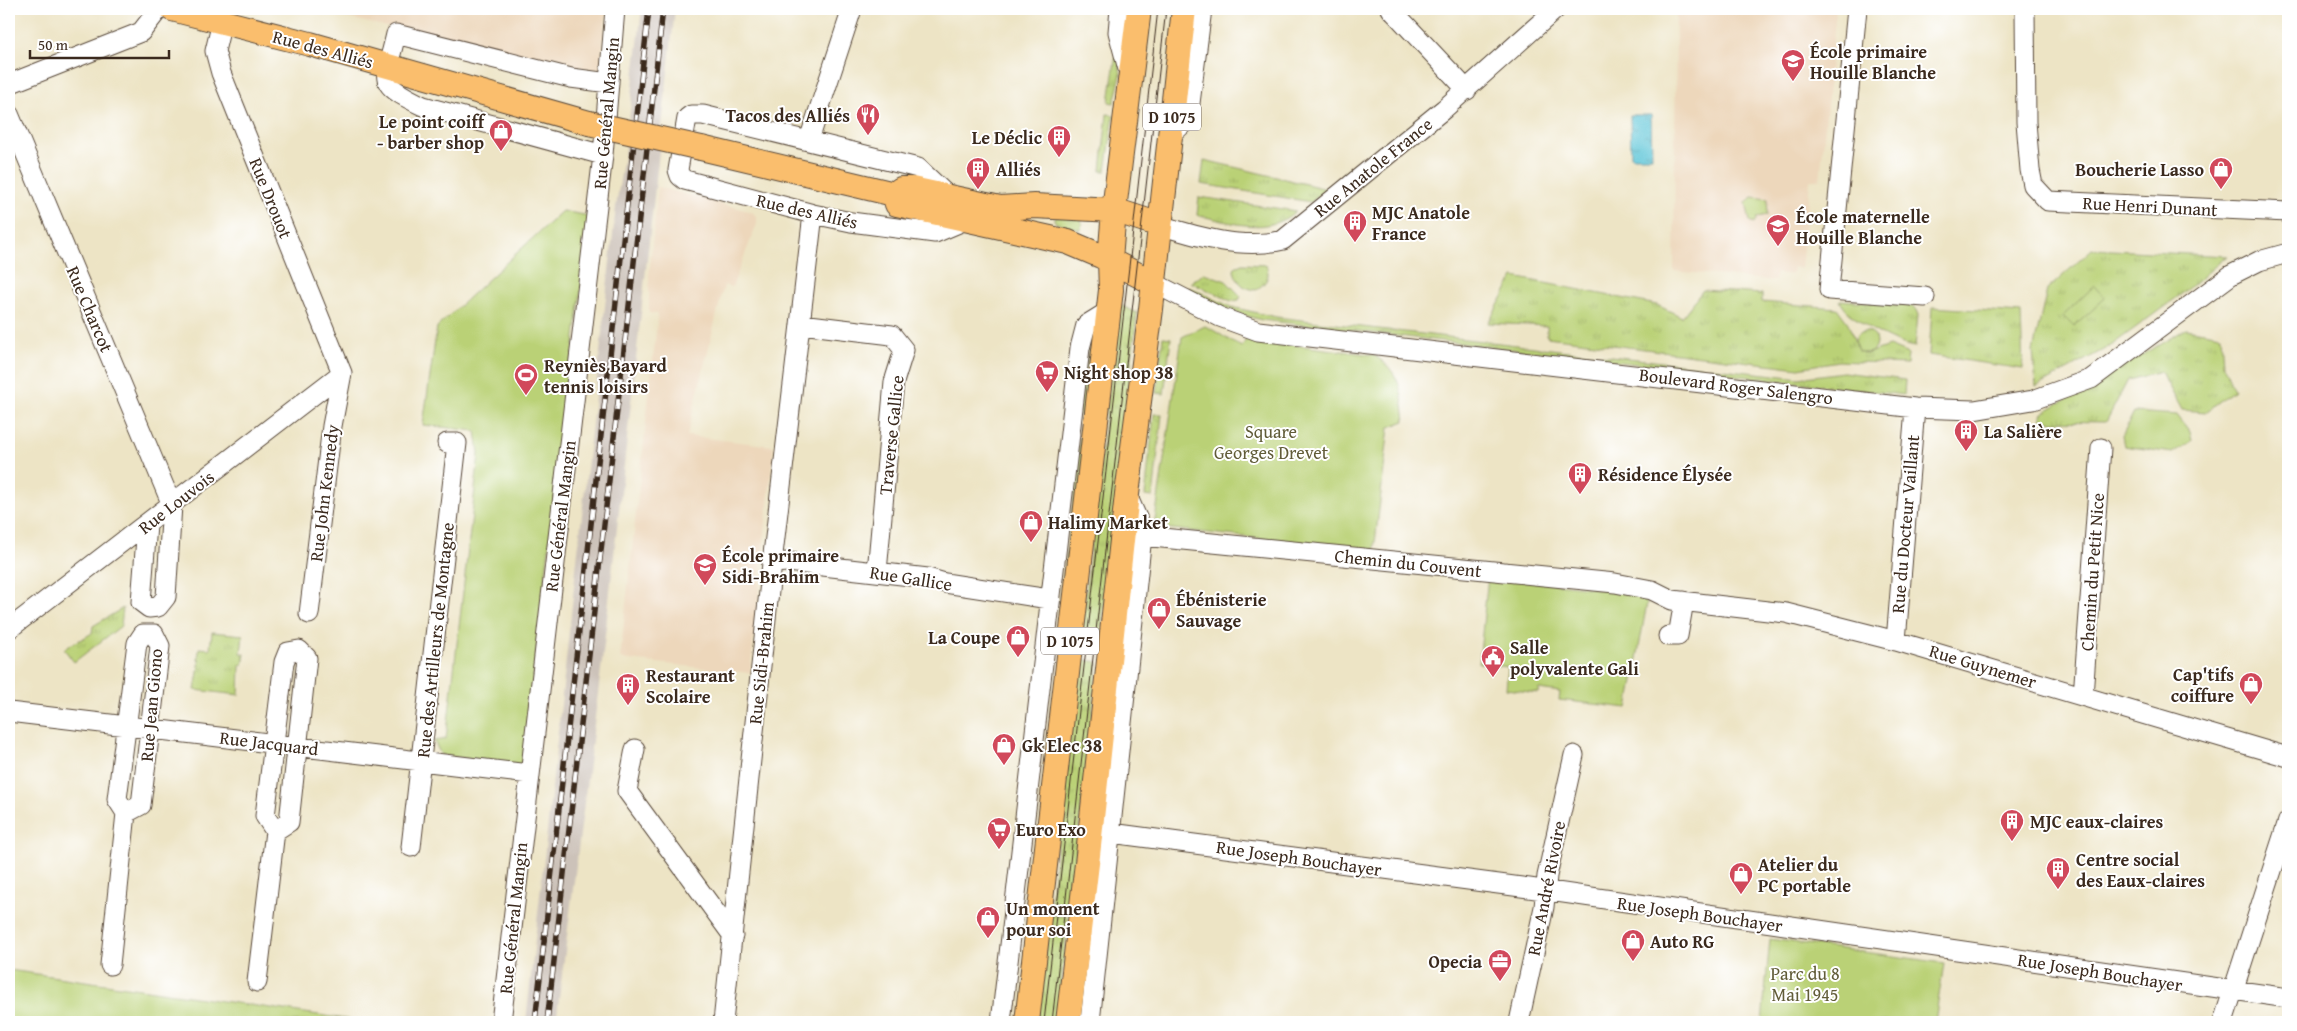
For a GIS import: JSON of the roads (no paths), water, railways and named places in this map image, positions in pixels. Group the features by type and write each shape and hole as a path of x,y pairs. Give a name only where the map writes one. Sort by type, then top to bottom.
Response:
{"main road":[{"name":"Rue des Alliés","path":"172,9 197,12 222,22 310,44 589,123 894,194 901,189 912,189 951,199 1000,208 1034,206 1114,210 1160,225"},
{"name":"D 1075","path":"1027,1022 1111,290 1110,260 1114,210 1139,9"},
{"name":"D 1075","path":"1068,1022 1088,855 1126,494 1160,225 1184,9"},
{"name":"Rue des Alliés","path":"894,194 897,204 1068,242 1110,260 1152,282"}],"street":[{"path":"9,84 141,32 159,9"},
{"name":"Rue Général Mangin","path":"501,1022 603,154 615,9"},
{"path":"808,140 852,9"},
{"path":"1120,9 1118,32 1130,74"},
{"path":"1169,137 1188,119 1202,9"},
{"path":"1391,9 1467,90"},
{"name":"Rue Anatole France","path":"1160,225 1197,235 1253,244 1267,244 1283,240 1467,90 1556,9"},
{"path":"1857,9 1829,290 1925,297"},
{"name":"Rue Henri Dunant","path":"2025,9 2026,122 2030,170 2033,185 2048,200 2288,212"},
{"name":"Rue Drouot","path":"222,22 215,51 221,73 342,373"},
{"name":"Rue des Alliés","path":"603,154 424,106 391,88 387,82 387,66 396,34 571,78 609,82"},
{"name":"Rue Charcot","path":"9,114 172,505"},
{"name":"Rue des Alliés","path":"951,199 918,168 703,115 691,115 687,118 678,170 680,176 685,180 813,214 935,233 968,219"},
{"name":"Rue Sidi-Brahim","path":"723,1022 772,563 813,214"},
{"name":"Boulevard Roger Salengro","path":"1152,282 1220,317 1258,331 1915,408 1974,410 2033,400 2091,379 2231,275 2259,261 2288,253"},
{"path":"1002,1022 1049,599 1080,348 1086,325 1107,312"},
{"name":"Traverse Gallice","path":"801,324 892,335 904,350 894,382 877,572"},
{"name":"Rue Louvois","path":"9,627 147,525 342,373"},
{"name":"Rue John Kennedy","path":"309,614 332,426 342,373"},
{"name":"Rue du Docteur Vaillant","path":"1896,640 1915,408"},
{"name":"Rue des Artilleurs de Montagne","path":"411,847 457,443 447,443"},
{"name":"Chemin du Petit Nice","path":"2083,696 2100,448"},
{"path":"1090,1022 1142,536 1142,529 1126,494"},
{"path":"147,525 141,602 149,608 158,607 166,597 172,505"},
{"name":"Chemin du Couvent","path":"1142,536 1615,583 1652,590 1678,600"},
{"name":"Rue Gallice","path":"772,563 788,562 928,578 945,583 1049,599"},
{"path":"1668,636 1678,636 1678,600"},
{"name":"Rue Guynemer","path":"1678,600 1786,613 1896,640 2288,757"},
{"name":"Rue Jean Giono","path":"110,966 126,813 117,798 136,643 143,634 154,634 160,646 141,805 126,813"},
{"path":"257,982 275,832 265,816 284,662 288,652 299,650 307,658 289,822 275,832"},
{"name":"Rue Jacquard","path":"9,712 529,774"},
{"path":"635,749 627,791 733,936"},
{"name":"Rue André Rivoire","path":"1519,1022 1546,891 1547,876 1574,755"},
{"path":"2223,1022 2288,821"},
{"name":"Rue Joseph Bouchayer","path":"1110,833 1546,891 2288,998"}],"water":[{"path":"1630,115 1651,115 1652,157 1631,157"}],"tram line":[{"path":"1044,1022 1158,9"},
{"path":"1052,1022 1166,9"}],"railway":[{"path":"535,1022 649,9"},
{"path":"547,1022 663,9"}],"place":[{"name":"École primaire Houille Blanche","path":"1793,82"},
{"name":"Tacos des Alliés","path":"868,136"},
{"name":"Le point coiff - barber shop","path":"501,152"},
{"name":"Le Déclic","path":"1059,158"},
{"name":"Alliés","path":"978,190"},
{"name":"Boucherie Lasso","path":"2221,190"},
{"name":"MJC Anatole France","path":"1355,243"},
{"name":"École maternelle Houille Blanche","path":"1778,247"},
{"name":"Night shop 38","path":"1047,393"},
{"name":"Reyniès Bayard tennis loisirs","path":"526,396"},
{"name":"La Salière","path":"1966,452"},
{"name":"Résidence Élysée","path":"1580,495"},
{"name":"Halimy Market","path":"1031,543"},
{"name":"École primaire Sidi-Brahim","path":"705,586"},
{"name":"Ébénisterie Sauvage","path":"1159,630"},
{"name":"La Coupe","path":"1018,658"},
{"name":"Salle polyvalente Gali","path":"1493,678"},
{"name":"Cap'tifs coiffure","path":"2251,705"},
{"name":"Restaurant Scolaire","path":"628,706"},
{"name":"Gk Elec 38","path":"1004,766"},
{"name":"MJC eaux-claires","path":"2012,842"},
{"name":"Euro Exo","path":"999,850"},
{"name":"Centre social des Eaux-claires","path":"2058,890"},
{"name":"Atelier du PC portable","path":"1741,895"},
{"name":"Un moment pour soi","path":"988,939"},
{"name":"Auto RG","path":"1633,962"},
{"name":"Opecia","path":"1500,982"}],"park label":[{"name":"Square Georges Drevet","path":"1271,441"},
{"name":"Parc du 8 Mai 1945","path":"1805,983"}]}
